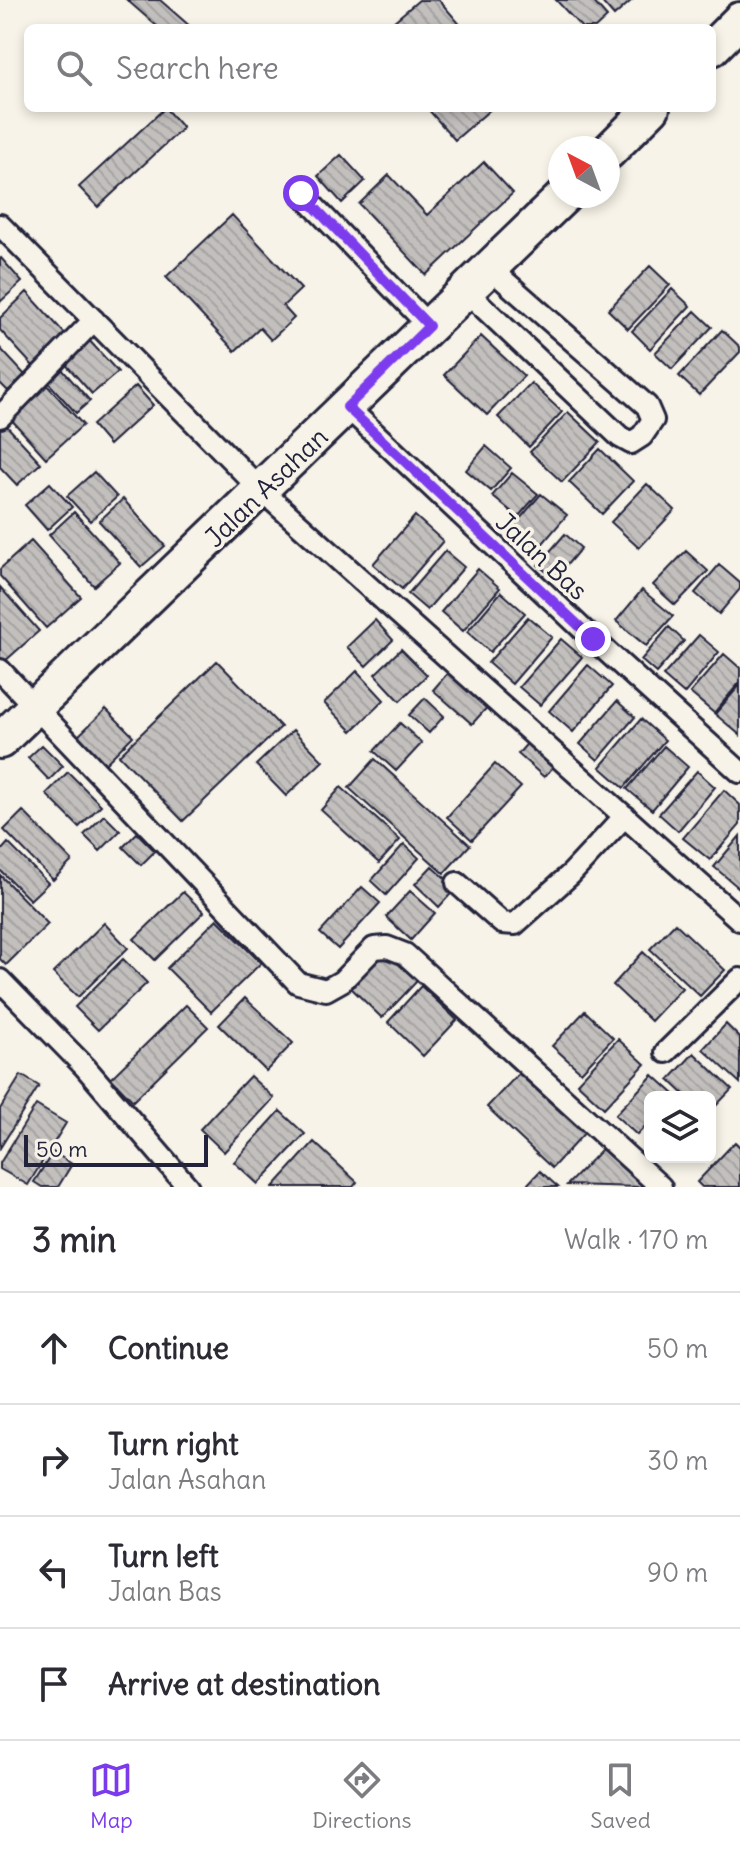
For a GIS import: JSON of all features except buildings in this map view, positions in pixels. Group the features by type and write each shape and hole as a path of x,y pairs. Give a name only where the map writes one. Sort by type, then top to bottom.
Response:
{"main road":[{"path":"716,44 740,20"},
{"path":"620,140 648,112"},
{"name":"Jalan Asahan","path":"0,741 552,208"}],"street":[{"path":"301,193 429,326"},
{"path":"0,225 262,491 740,920"},
{"path":"478,280 557,328 651,411 653,420 642,436 631,443 620,437 530,352 478,280"},
{"path":"0,417 94,320"},
{"path":"530,352 557,328"},
{"name":"Jalan Bas","path":"347,407 593,639 740,772"},
{"path":"0,670 298,983 326,990 342,981 374,948 387,947 405,954 661,1187"},
{"path":"457,883 502,923 515,924 531,913 625,816"},
{"path":"666,1052 740,979"},
{"path":"0,980 85,1067 188,1187"}],"route":[{"path":"301,193 429,326 347,407 593,639"}]}
